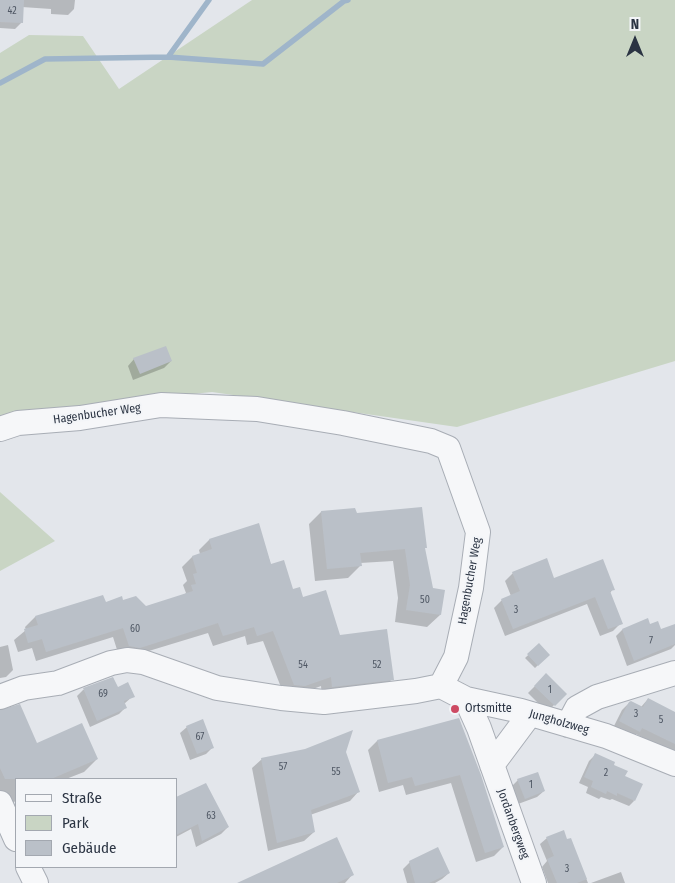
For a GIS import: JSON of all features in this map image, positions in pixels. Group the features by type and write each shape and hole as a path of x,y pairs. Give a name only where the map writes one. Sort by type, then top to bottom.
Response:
{"street":[{"name":"Hagenbucher Weg","path":"0,428 18,423 80,418 162,405 247,408 343,423 431,440 448,448 478,532 471,588 456,657 441,686"},
{"path":"0,697 24,688 58,683 111,663 126,660 143,662 216,688 281,698 324,702 416,691 441,686"},
{"path":"568,725 577,708 597,697 675,673"},
{"name":"Jungholzweg","path":"441,686 466,699 530,714 606,736 675,764"},
{"name":"Jordanbergweg","path":"466,699 479,728 534,883"},
{"path":"492,765 530,714"},
{"path":"0,803 15,838"},
{"path":"28,868 36,883"}],"green space":[{"path":"252,0 675,0 675,361 457,427 212,392 125,401 0,420 0,53 29,35 83,36 119,89"},
{"path":"0,492 55,541 0,571"}],"building":[{"path":"0,0 24,0 23,23 0,22"},
{"path":"166,346 172,361 140,374 133,358"},
{"path":"422,507 427,548 425,548 433,588 445,590 441,615 406,610 410,585 405,549 360,553 362,566 327,569 321,511 355,508 357,513"},
{"path":"259,523 271,564 284,560 293,589 300,587 303,597 326,590 340,635 387,629 394,680 332,687 331,677 305,686 294,685 273,631 257,636 254,627 223,636 218,623 140,648 129,646 123,628 46,652 42,639 28,643 24,629 38,625 35,616 103,595 106,602 122,596 123,600 136,596 146,606 193,591 191,585 196,584 193,574 197,573 192,556 212,549 209,539"},
{"path":"547,558 554,578 603,559 615,590 610,591 623,624 608,629 595,597 513,629 501,599 520,591 512,572"},
{"path":"648,618 650,624 658,621 661,629 675,624 675,644 634,661 622,629"},
{"path":"539,643 550,655 538,666 527,654"},
{"path":"546,673 567,694 555,706 534,686"},
{"path":"113,677 118,687 128,682 135,697 124,701 127,708 97,721 83,688"},
{"path":"648,698 675,712 675,744 642,728 640,732 619,721 629,702 631,701 643,707"},
{"path":"20,704 37,743 82,723 98,759 53,778 5,779 0,768 0,710"},
{"path":"459,718 481,775 504,847 485,853 460,775 415,786 412,777 388,783 377,740"},
{"path":"203,719 214,748 197,754 186,726"},
{"path":"353,730 346,752 360,792 311,810 315,832 277,843 261,758 305,749"},
{"path":"595,753 615,762 614,765 628,771 625,776 643,784 635,801 617,793 617,796 607,791 606,794 591,787 593,781 584,777"},
{"path":"538,772 545,791 525,799 517,779"},
{"path":"206,783 229,827 202,841 198,824 178,834 178,796"},
{"path":"564,830 567,839 571,838 587,879 577,883 557,883 547,859 554,856 546,837"},
{"path":"337,837 354,875 337,883 237,883"},
{"path":"438,847 450,873 429,883 415,883 409,861"}],"waterway":[{"path":"0,83 45,59 168,57 209,0"},
{"path":"168,57 263,64 344,1 348,0"}],"place":[{"name":"Ortsmitte","path":"455,709"}]}
